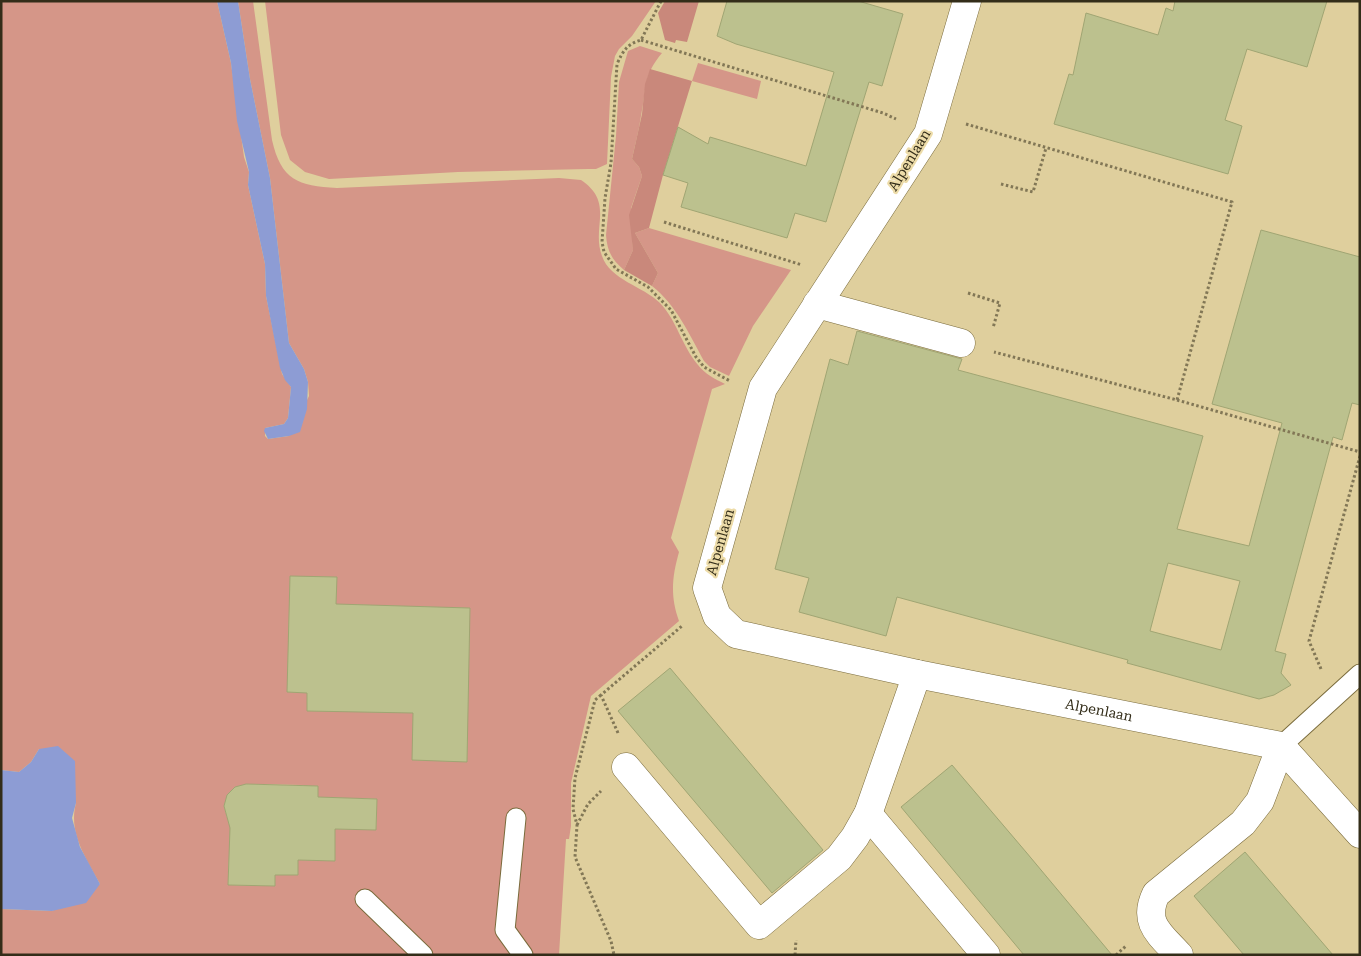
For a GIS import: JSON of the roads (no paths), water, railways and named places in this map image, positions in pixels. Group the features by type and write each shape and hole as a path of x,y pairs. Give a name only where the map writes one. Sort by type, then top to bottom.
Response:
{"street":[{"name":"Alpenlaan","path":"967,1 931,124 761,394 707,588 717,616 736,634 917,674 1281,746"},
{"path":"818,304 973,347"},
{"path":"626,767 759,925 839,858 855,837 868,814 917,674"},
{"path":"1179,955 1152,922 1149,914 1156,894 1243,824 1260,801 1281,746 1360,834"},
{"path":"868,814 986,955"}],"lane":[{"path":"1281,746 1360,674"},
{"path":"516,818 505,930 523,955"},
{"path":"365,899 423,955"}],"water":[{"path":"217,1 238,1 250,79 270,178 289,343 304,369 308,382 307,409 300,432 289,436 268,439 264,431 265,428 284,424 288,418 291,387 285,380 280,368 266,296 265,264 248,185 249,172 237,121 231,63"},
{"path":"58,746 75,761 76,803 72,818 80,847 100,884 86,903 52,911 1,909 1,770 19,772 31,762 39,749"}]}
